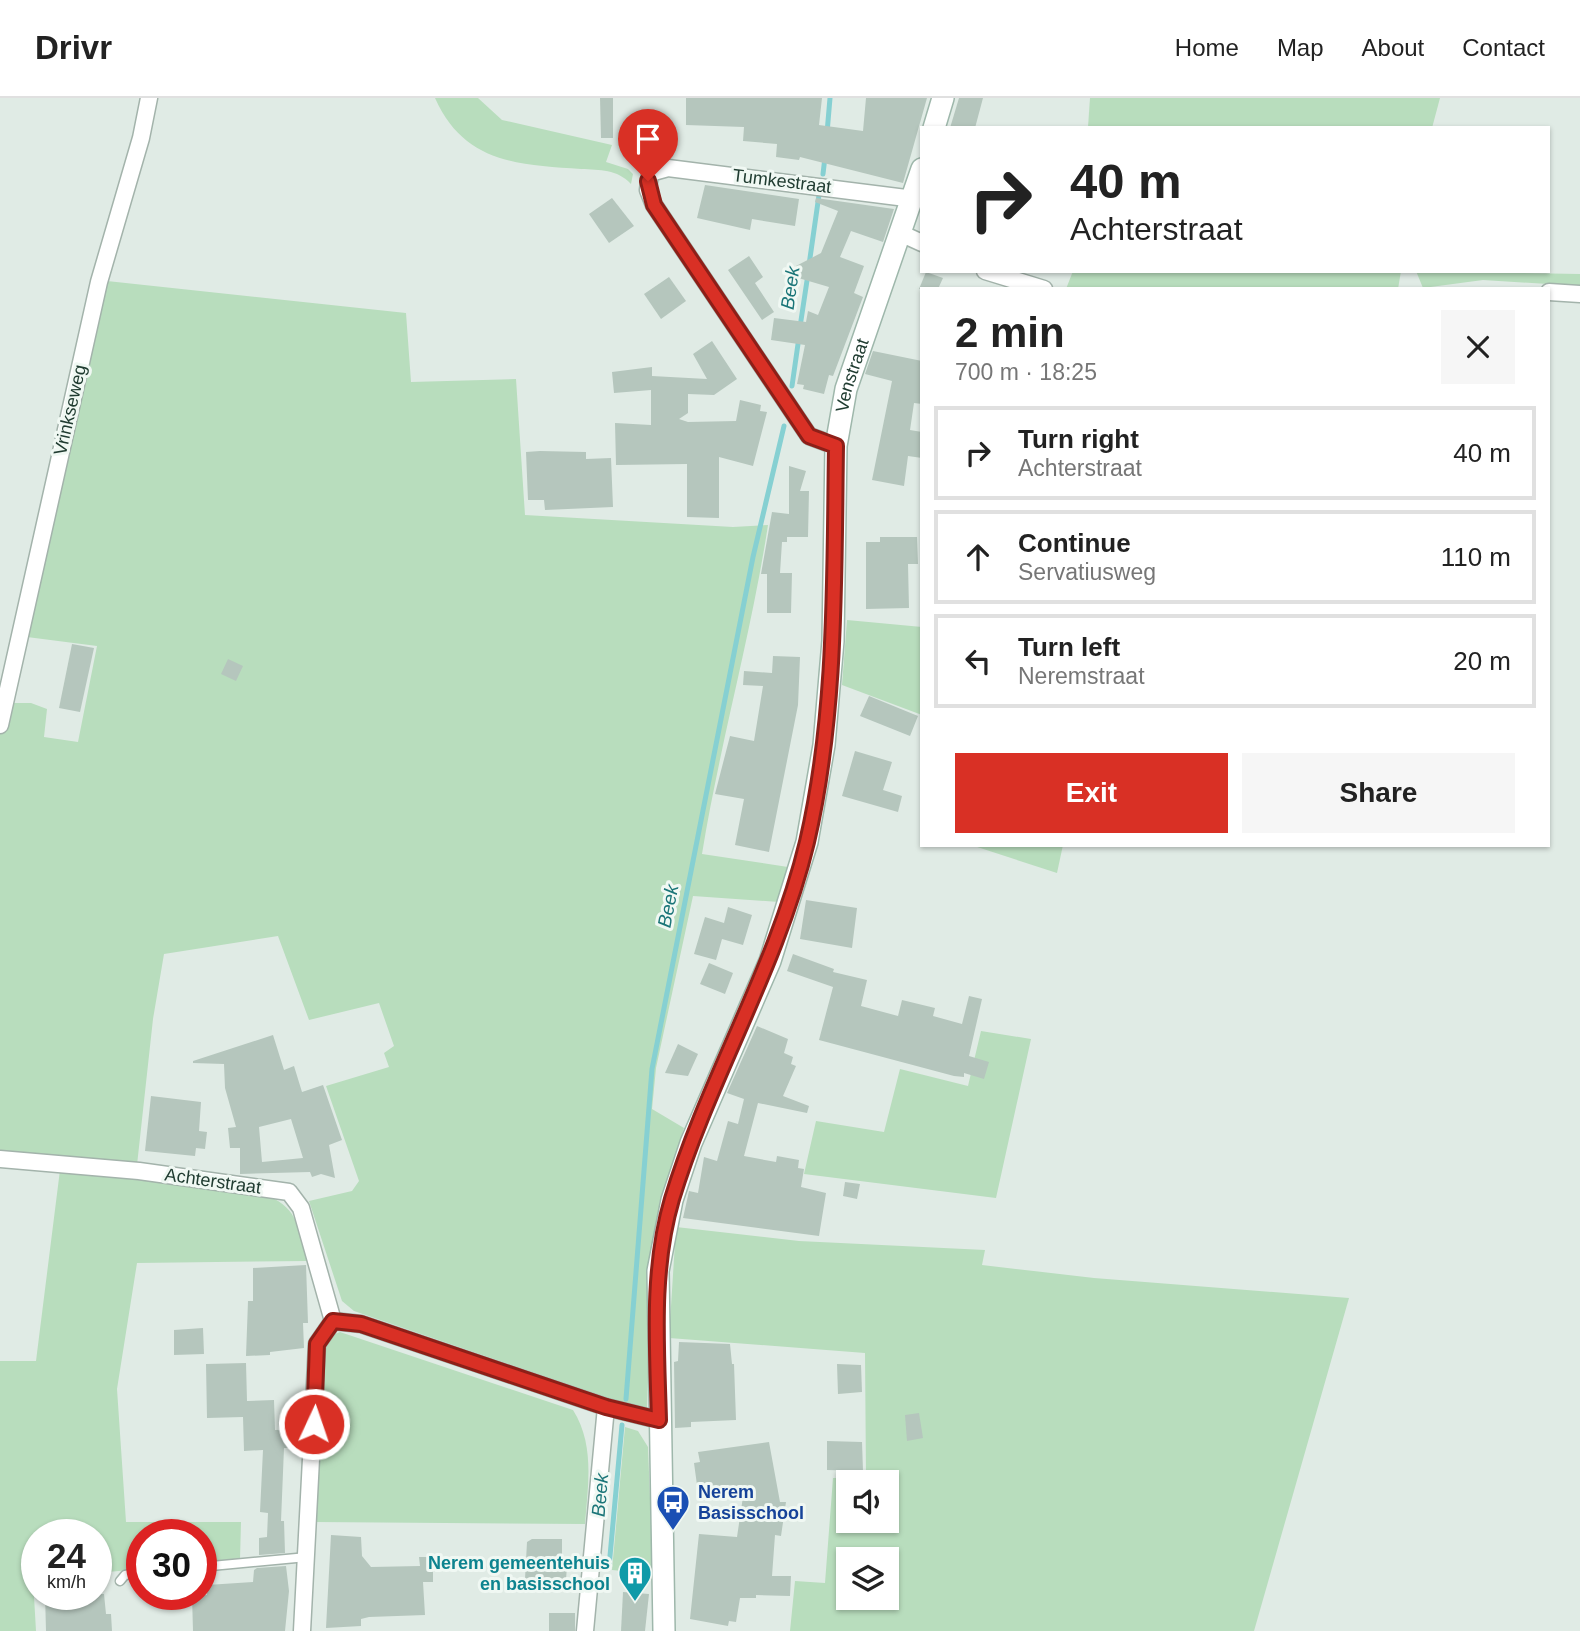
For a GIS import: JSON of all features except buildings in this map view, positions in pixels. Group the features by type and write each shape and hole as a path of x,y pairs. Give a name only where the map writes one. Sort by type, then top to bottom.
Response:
{"street":[{"name":"Vrinkseweg","path":"0,725 99,282 141,138 149,98"},
{"path":"935,126 943,98"},
{"name":"Tumkestraat","path":"836,446 809,436 654,205 648,190 650,173 668,167 914,199"},
{"name":"Venstraat","path":"664,1631 658,1271 672,1200 691,1143 770,961 807,842 824,745 833,641 836,446 846,389 920,176"},
{"path":"900,233 920,242"},
{"path":"992,273 1037,287"},
{"path":"1550,292 1580,294"},
{"name":"Achterstraat","path":"0,1159 139,1171 289,1192 301,1208 333,1321"},
{"path":"302,1631 317,1344 333,1321 361,1324 606,1407 659,1420"},
{"path":"585,1631 606,1407"}],"lane":[{"path":"217,1565 307,1557"},
{"path":"120,1581 126,1575"}],"green space":[{"path":"435,98 478,98 502,120 612,145 606,162 628,169 633,174 631,184 620,175 608,171 536,165 495,156 477,148 461,136 447,120"},
{"path":"1090,98 1440,98 1433,126 1088,126"},
{"path":"1072,273 1401,273 1398,287 1067,287"},
{"path":"1417,273 1580,274 1580,286 1483,280 1423,287"},
{"path":"107,281 406,313 411,382 516,379 525,515 733,527 768,525 702,854 788,867 779,902 693,896 656,1068 652,1109 684,1128 660,1200 652,1256 647,1408 614,1400 354,1311 342,1301 309,1201 352,1191 359,1181 326,1086 389,1067 384,1053 394,1046 379,1003 309,1020 278,936 164,954 153,1019 137,1165 0,1154 0,703 31,703 47,709 44,737 78,742 97,646 27,637"},
{"path":"847,620 920,627 920,714 842,685"},
{"path":"977,847 1063,847 1057,873"},
{"path":"981,1031 1031,1039 996,1198 804,1174 816,1121 884,1132 900,1069 968,1086"},
{"path":"60,1170 268,1196 292,1214 307,1261 137,1263 117,1389 126,1522 126,1570 112,1572 112,1519 21,1519 21,1610 35,1610 36,1631 0,1631 0,1361 36,1361"},
{"path":"676,1227 799,1241 985,1250 982,1265 1094,1278 1349,1298 1254,1631 790,1631 795,1581 825,1583 833,1478 836,1478 836,1533 899,1533 899,1470 866,1470 865,1353 669,1338"},
{"path":"340,1332 573,1410 585,1437 587,1451 585,1524 314,1522 326,1347 335,1334"},
{"path":"625,1427 638,1431 648,1447 653,1574 612,1570"},
{"path":"217,1522 241,1522 240,1560 217,1562"}],"waterway":[{"name":"Beek","path":"827,133 830,98"},
{"name":"Beek","path":"823,174 825,157"},
{"name":"Beek","path":"809,265 819,195"},
{"name":"Beek","path":"800,327 808,274"},
{"name":"Beek","path":"792,386 799,337"},
{"name":"Beek","path":"626,1399 652,1069 753,557 784,426"},
{"name":"Beek","path":"609,1567 622,1425"}],"place":[{"name":"Nerem Basisschool","path":"673,1532"},
{"name":"Nerem gemeentehuis en basisschool","path":"635,1603"}],"route":[{"path":"314,1424 317,1344 333,1321 361,1324 606,1407 659,1420 658,1271 672,1200 691,1143 770,961 807,842 824,745 833,641 836,446 809,436 654,205 648,190 648,181"}]}
